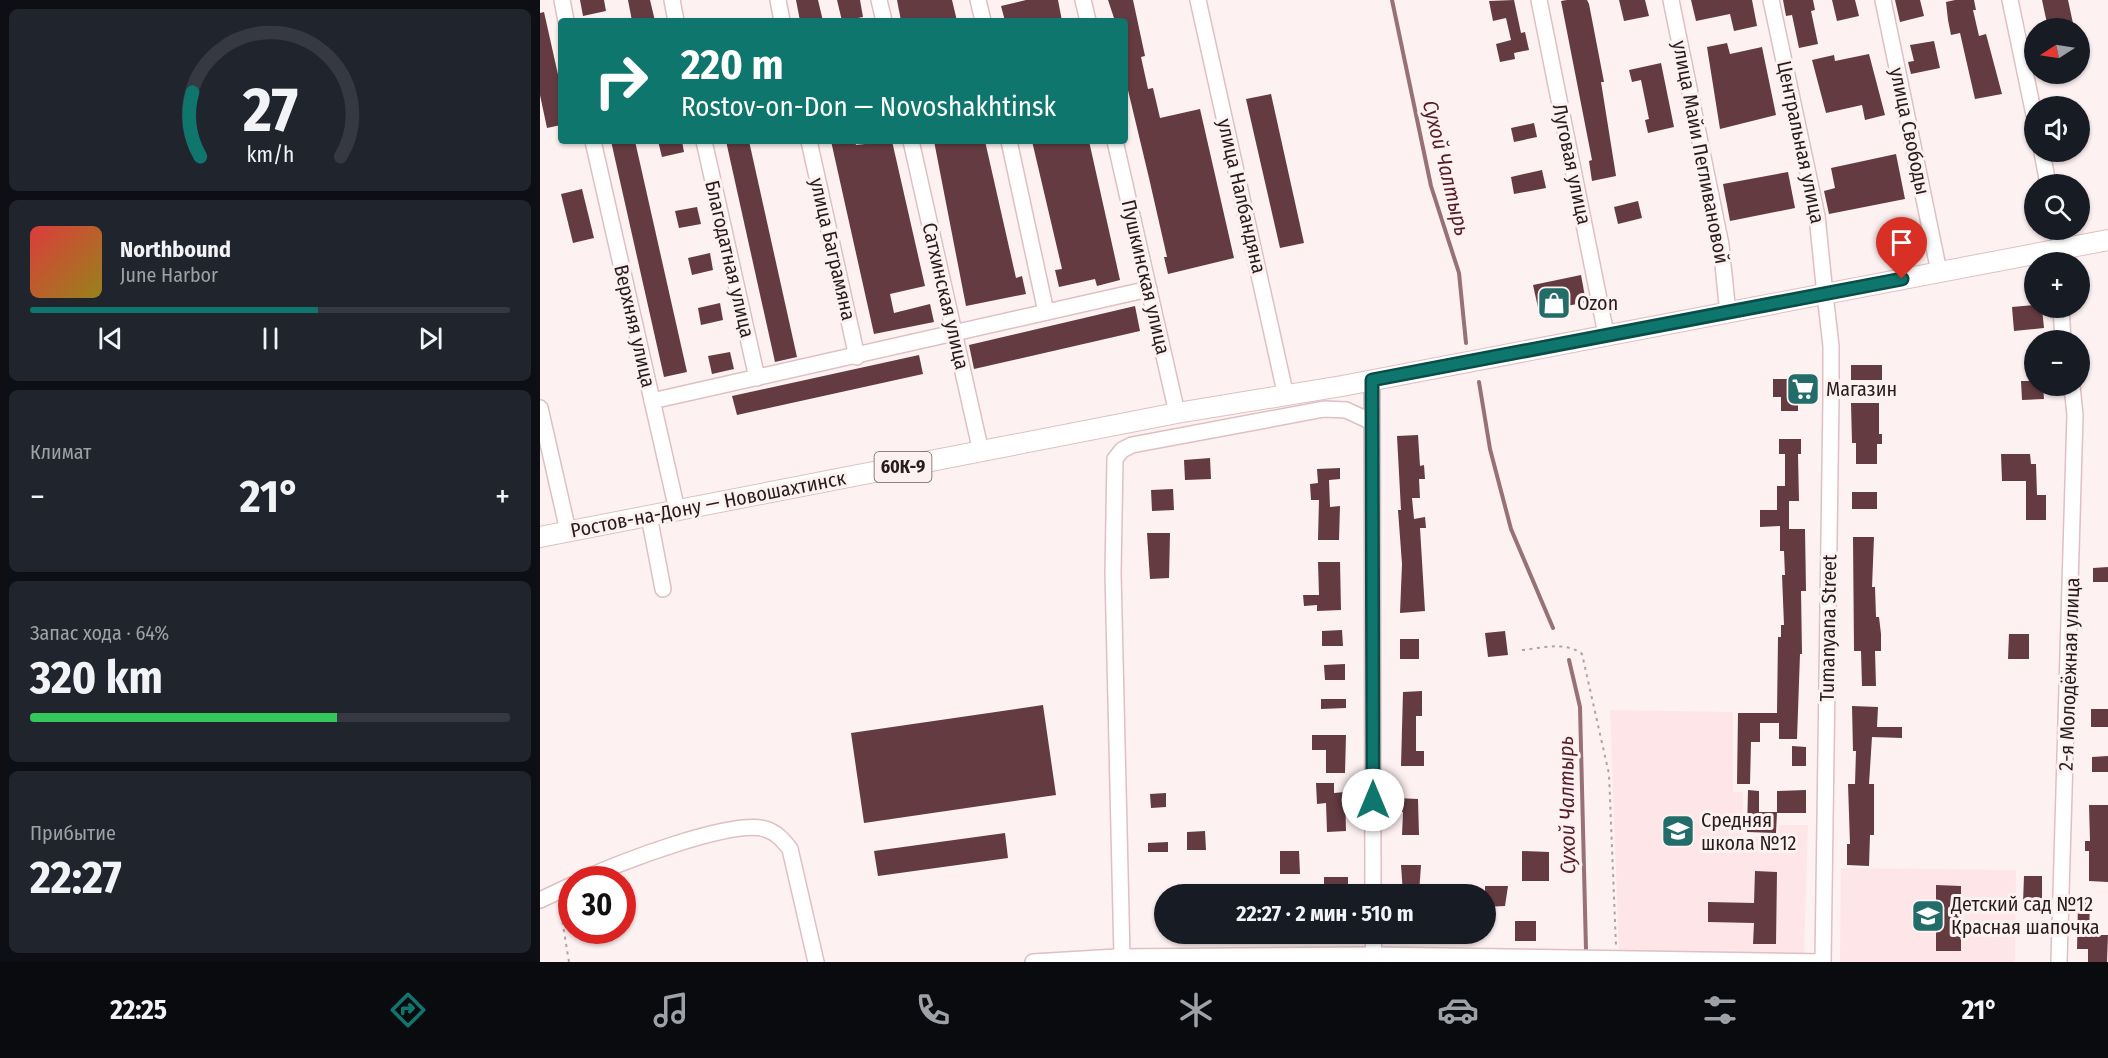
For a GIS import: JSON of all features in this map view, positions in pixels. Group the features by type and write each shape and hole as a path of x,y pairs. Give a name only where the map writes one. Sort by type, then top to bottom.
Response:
{"main road":[{"name":"60К-9","path":"1265,397 1372,380 1825,289 2056,246 2108,232"},
{"name":"60К-9","path":"1265,397 1728,304 1825,289 1937,262 2108,240"},
{"name":"Ростов-на-Дону — Новошахтинск","path":"540,537 1265,397"}],"street":[{"path":"562,0 565,18"},
{"path":"672,0 675,18"},
{"path":"778,0 781,18"},
{"path":"879,0 883,18"},
{"path":"978,0 982,18"},
{"path":"1083,0 1087,18"},
{"name":"улица Налбандяна","path":"1198,0 1286,392"},
{"name":"Луговая улица","path":"1539,0 1605,329"},
{"name":"улица Майи Пегливановой","path":"1671,0 1721,245 1728,304"},
{"name":"Центральная улица","path":"1771,0 1817,216 1825,289"},
{"name":"улица Свободы","path":"1883,0 1937,262"},
{"path":"2010,0 2030,96"},
{"name":"Верхняя улица","path":"594,144 677,510"},
{"name":"Благодатная улица","path":"705,144 757,378"},
{"name":"улица Баграмяна","path":"810,144 857,357"},
{"name":"Сатхинская улица","path":"912,144 981,452"},
{"path":"1010,144 1047,312"},
{"name":"Пушкинская улица","path":"1116,144 1177,413"},
{"name":"Tumanyana Street","path":"1823,962 1831,398 1831,346 1825,289"},
{"path":"652,401 1149,290"},
{"path":"1372,380 1373,884"},
{"name":"2-я Молодёжная улица","path":"2059,962 2075,415 2073,396"},
{"path":"540,408 568,531"},
{"path":"1117,959 1113,573 1113,479 1116,456 1132,445 1324,409 1346,410 1372,422"},
{"path":"649,516 663,589"},
{"path":"616,866 663,847 749,827 766,829 781,838 790,849 816,962"},
{"path":"540,900 558,892"},
{"path":"1033,962 1117,959 1616,958 1823,962"}],"path":[{"path":"1522,650 1559,646 1574,648 1582,654 1586,665 1588,688 1609,774 1616,958"},
{"path":"568,944 569,962"}],"shaded area":[{"name":"Средняя школа №12","path":"1610,710 1733,712 1733,792 1743,792 1742,837 1778,838 1779,825 1808,825 1804,954 1619,953"},
{"name":"Детский сад №12 Красная шапочка","path":"1841,868 2016,870 2015,962 1840,962"}],"building":[{"path":"580,0 604,0 606,11 583,16"},
{"path":"628,0 650,0 654,18 631,18"},
{"path":"796,0 818,0 822,18 799,18"},
{"path":"837,0 860,0 863,17 841,18"},
{"path":"897,0 952,0 956,18 900,18"},
{"path":"1026,0 1058,0 1061,18 1004,18 1001,6"},
{"path":"1108,0 1133,0 1145,56 1141,57 1148,89 1153,88 1160,118 1200,109 1234,258 1168,274 1164,257 1167,257 1128,90 1128,18 1114,18"},
{"path":"1514,0 1521,33 1525,32 1529,50 1514,53 1515,59 1500,62 1496,44 1511,40 1506,18 1493,21 1489,1"},
{"path":"1587,0 1589,4 1604,82 1601,82 1616,176 1592,181 1589,161 1592,160 1561,1"},
{"path":"1619,0 1645,0 1649,16 1624,21"},
{"path":"1691,0 1752,0 1757,26 1734,31 1730,14 1696,21"},
{"path":"1783,0 1813,0 1815,10 1811,11 1818,44 1799,48 1792,15 1786,16"},
{"path":"1832,0 1855,0 1859,16 1837,21"},
{"path":"1895,0 1920,0 1924,16 1900,22"},
{"path":"1974,0 1976,10 1973,10 1979,36 1986,34 2002,94 1975,99 1960,33 1951,35 1946,2"},
{"path":"2042,0 2068,0 2072,18 2046,18"},
{"path":"544,12 558,75 558,126 547,128 540,95 540,13"},
{"path":"1934,41 1940,68 1911,74 1908,62 1914,61 1910,45"},
{"path":"1727,43 1730,54 1762,47 1776,115 1720,129 1707,47"},
{"path":"1869,54 1885,115 1865,120 1862,105 1826,113 1812,60 1834,55 1835,61"},
{"path":"1661,63 1674,127 1648,133 1645,120 1649,119 1641,80 1632,82 1629,70"},
{"path":"1271,94 1304,243 1280,248 1246,99"},
{"path":"1534,123 1537,137 1514,142 1511,128"},
{"path":"612,144 636,144 687,372 664,377"},
{"path":"659,144 683,144 684,152 662,157"},
{"path":"727,144 750,144 797,357 775,362"},
{"path":"832,144 893,144 925,286 890,294 894,313 930,304 934,322 874,334"},
{"path":"935,144 986,144 1016,278 1022,276 1026,294 966,306"},
{"path":"1033,144 1090,144 1120,280 1097,286 1095,279 1059,287 1055,270 1062,269"},
{"path":"1896,154 1905,199 1829,214 1824,191 1835,188 1831,168"},
{"path":"1542,170 1546,188 1514,194 1511,177"},
{"path":"1788,172 1795,208 1730,221 1723,184"},
{"path":"582,189 594,238 573,243 561,194"},
{"path":"1638,201 1642,218 1618,224 1614,207"},
{"path":"697,207 701,224 679,228 675,211"},
{"path":"710,253 713,270 692,275 688,258"},
{"path":"1581,275 1586,302 1539,312 1533,285"},
{"path":"720,303 723,320 701,325 698,308"},
{"path":"1135,306 1140,331 974,369 969,345"},
{"path":"2024,306 2024,318 2043,318 2044,328 2014,331 2012,307"},
{"path":"730,352 734,369 712,374 708,356"},
{"path":"919,355 923,374 737,415 732,396"},
{"path":"1851,365 1882,365 1882,380 1851,380"},
{"path":"1773,379 1809,379 1809,397 1798,397 1798,411 1781,411 1781,397 1773,397"},
{"path":"2021,381 2024,381 2024,396 2044,396 2044,399 2022,400"},
{"path":"1851,403 1879,403 1879,434 1882,434 1882,444 1877,444 1877,464 1856,464 1856,443 1852,443"},
{"path":"1418,435 1420,466 1424,465 1425,479 1419,479 1420,498 1412,498 1414,519 1425,517 1426,528 1420,528 1425,611 1400,613 1402,564 1398,510 1401,510 1397,436"},
{"path":"1779,439 1801,439 1801,454 1798,454 1799,501 1789,501 1789,529 1805,529 1806,591 1801,591 1802,654 1800,654 1797,739 1779,739 1779,723 1760,723 1760,742 1751,742 1750,784 1737,784 1738,713 1777,713 1778,637 1781,637 1781,625 1784,625 1782,575 1785,575 1784,551 1780,551 1780,526 1760,527 1760,510 1777,510 1777,486 1785,486 1785,454 1779,454"},
{"path":"2001,454 2030,454 2031,464 2036,464 2037,495 2046,495 2046,520 2026,520 2026,481 2002,481"},
{"path":"1210,458 1211,479 1185,480 1184,460"},
{"path":"1340,468 1340,479 1329,480 1330,507 1340,506 1339,540 1318,540 1319,500 1311,500 1310,484 1318,483 1317,469"},
{"path":"1173,489 1174,510 1152,511 1151,490"},
{"path":"1852,492 1877,492 1877,509 1852,509"},
{"path":"1147,533 1170,533 1169,578 1150,579"},
{"path":"1853,537 1874,537 1872,587 1875,587 1876,617 1879,617 1881,634 1881,651 1875,651 1876,686 1862,686 1861,651 1854,651"},
{"path":"1318,562 1340,562 1341,610 1317,611 1317,605 1304,606 1303,595 1319,595"},
{"path":"2108,567 2108,582 2093,582 2093,568"},
{"path":"1342,630 1343,646 1322,646 1322,631"},
{"path":"1505,631 1508,655 1488,657 1485,633"},
{"path":"2009,634 2029,634 2029,659 2008,659"},
{"path":"1400,639 1419,639 1419,659 1400,659"},
{"path":"1345,664 1345,680 1325,680 1324,665"},
{"path":"1422,691 1422,716 1416,716 1416,751 1424,751 1424,766 1401,766 1403,692"},
{"path":"1321,699 1346,699 1346,708 1321,709"},
{"path":"1043,705 1056,795 864,823 851,733"},
{"path":"1852,706 1878,707 1877,727 1902,727 1902,738 1872,737 1869,784 1874,784 1874,835 1870,835 1869,866 1847,865 1847,844 1850,844 1848,784 1855,784 1856,751 1853,751"},
{"path":"2091,709 2108,709 2108,727 2091,727"},
{"path":"1312,735 1346,735 1345,773 1326,773 1326,750 1312,750"},
{"path":"1792,746 1806,747 1806,766 1792,766"},
{"path":"2108,756 2108,772 2092,772 2092,757"},
{"path":"1316,783 1334,783 1334,793 1345,792 1346,831 1327,832 1326,803 1317,804"},
{"path":"1748,790 1759,791 1759,812 1777,812 1776,833 1747,832"},
{"path":"1806,790 1806,813 1777,813 1777,791"},
{"path":"1166,793 1166,807 1151,808 1150,794"},
{"path":"1395,798 1418,799 1419,835 1402,835 1403,812 1395,812"},
{"path":"2089,805 2108,805 2108,882 2089,881 2089,851 2085,851 2085,841 2090,841"},
{"path":"1205,831 1206,850 1187,850 1187,832"},
{"path":"1005,833 1008,858 878,876 874,851"},
{"path":"1168,842 1168,852 1148,852 1148,843"},
{"path":"1280,851 1299,851 1300,874 1280,874"},
{"path":"1522,851 1549,852 1549,881 1522,881"},
{"path":"1401,865 1421,865 1420,884 1402,884"},
{"path":"1755,871 1777,872 1776,944 1753,944 1754,923 1708,922 1708,902 1754,903"},
{"path":"2024,876 2042,876 2042,903 2023,903"},
{"path":"1324,877 1348,877 1348,884 1324,884"},
{"path":"1936,885 1961,886 1961,951 1936,951"},
{"path":"1496,886 1508,886 1505,906 1496,906"},
{"path":"2078,902 2090,902 2089,935 2108,935 2107,962 2088,962 2088,949 2077,949"},
{"path":"1515,921 1536,921 1536,941 1515,941"}],"waterway":[{"name":"Сухой Чалтырь","path":"1392,0 1431,186 1459,273 1466,343"},
{"name":"Сухой Чалтырь","path":"1479,382 1490,449 1511,529 1553,628"},
{"name":"Сухой Чалтырь","path":"1569,660 1580,707 1586,950"}],"place":[{"name":"Ozon","path":"1554,303"},
{"name":"Магазин","path":"1803,389"},
{"name":"Средняя школа №12","path":"1678,831"},
{"name":"Детский сад №12 Красная шапочка","path":"1928,916"}],"route":[{"path":"1373,800 1372,380 1902,279"}]}
